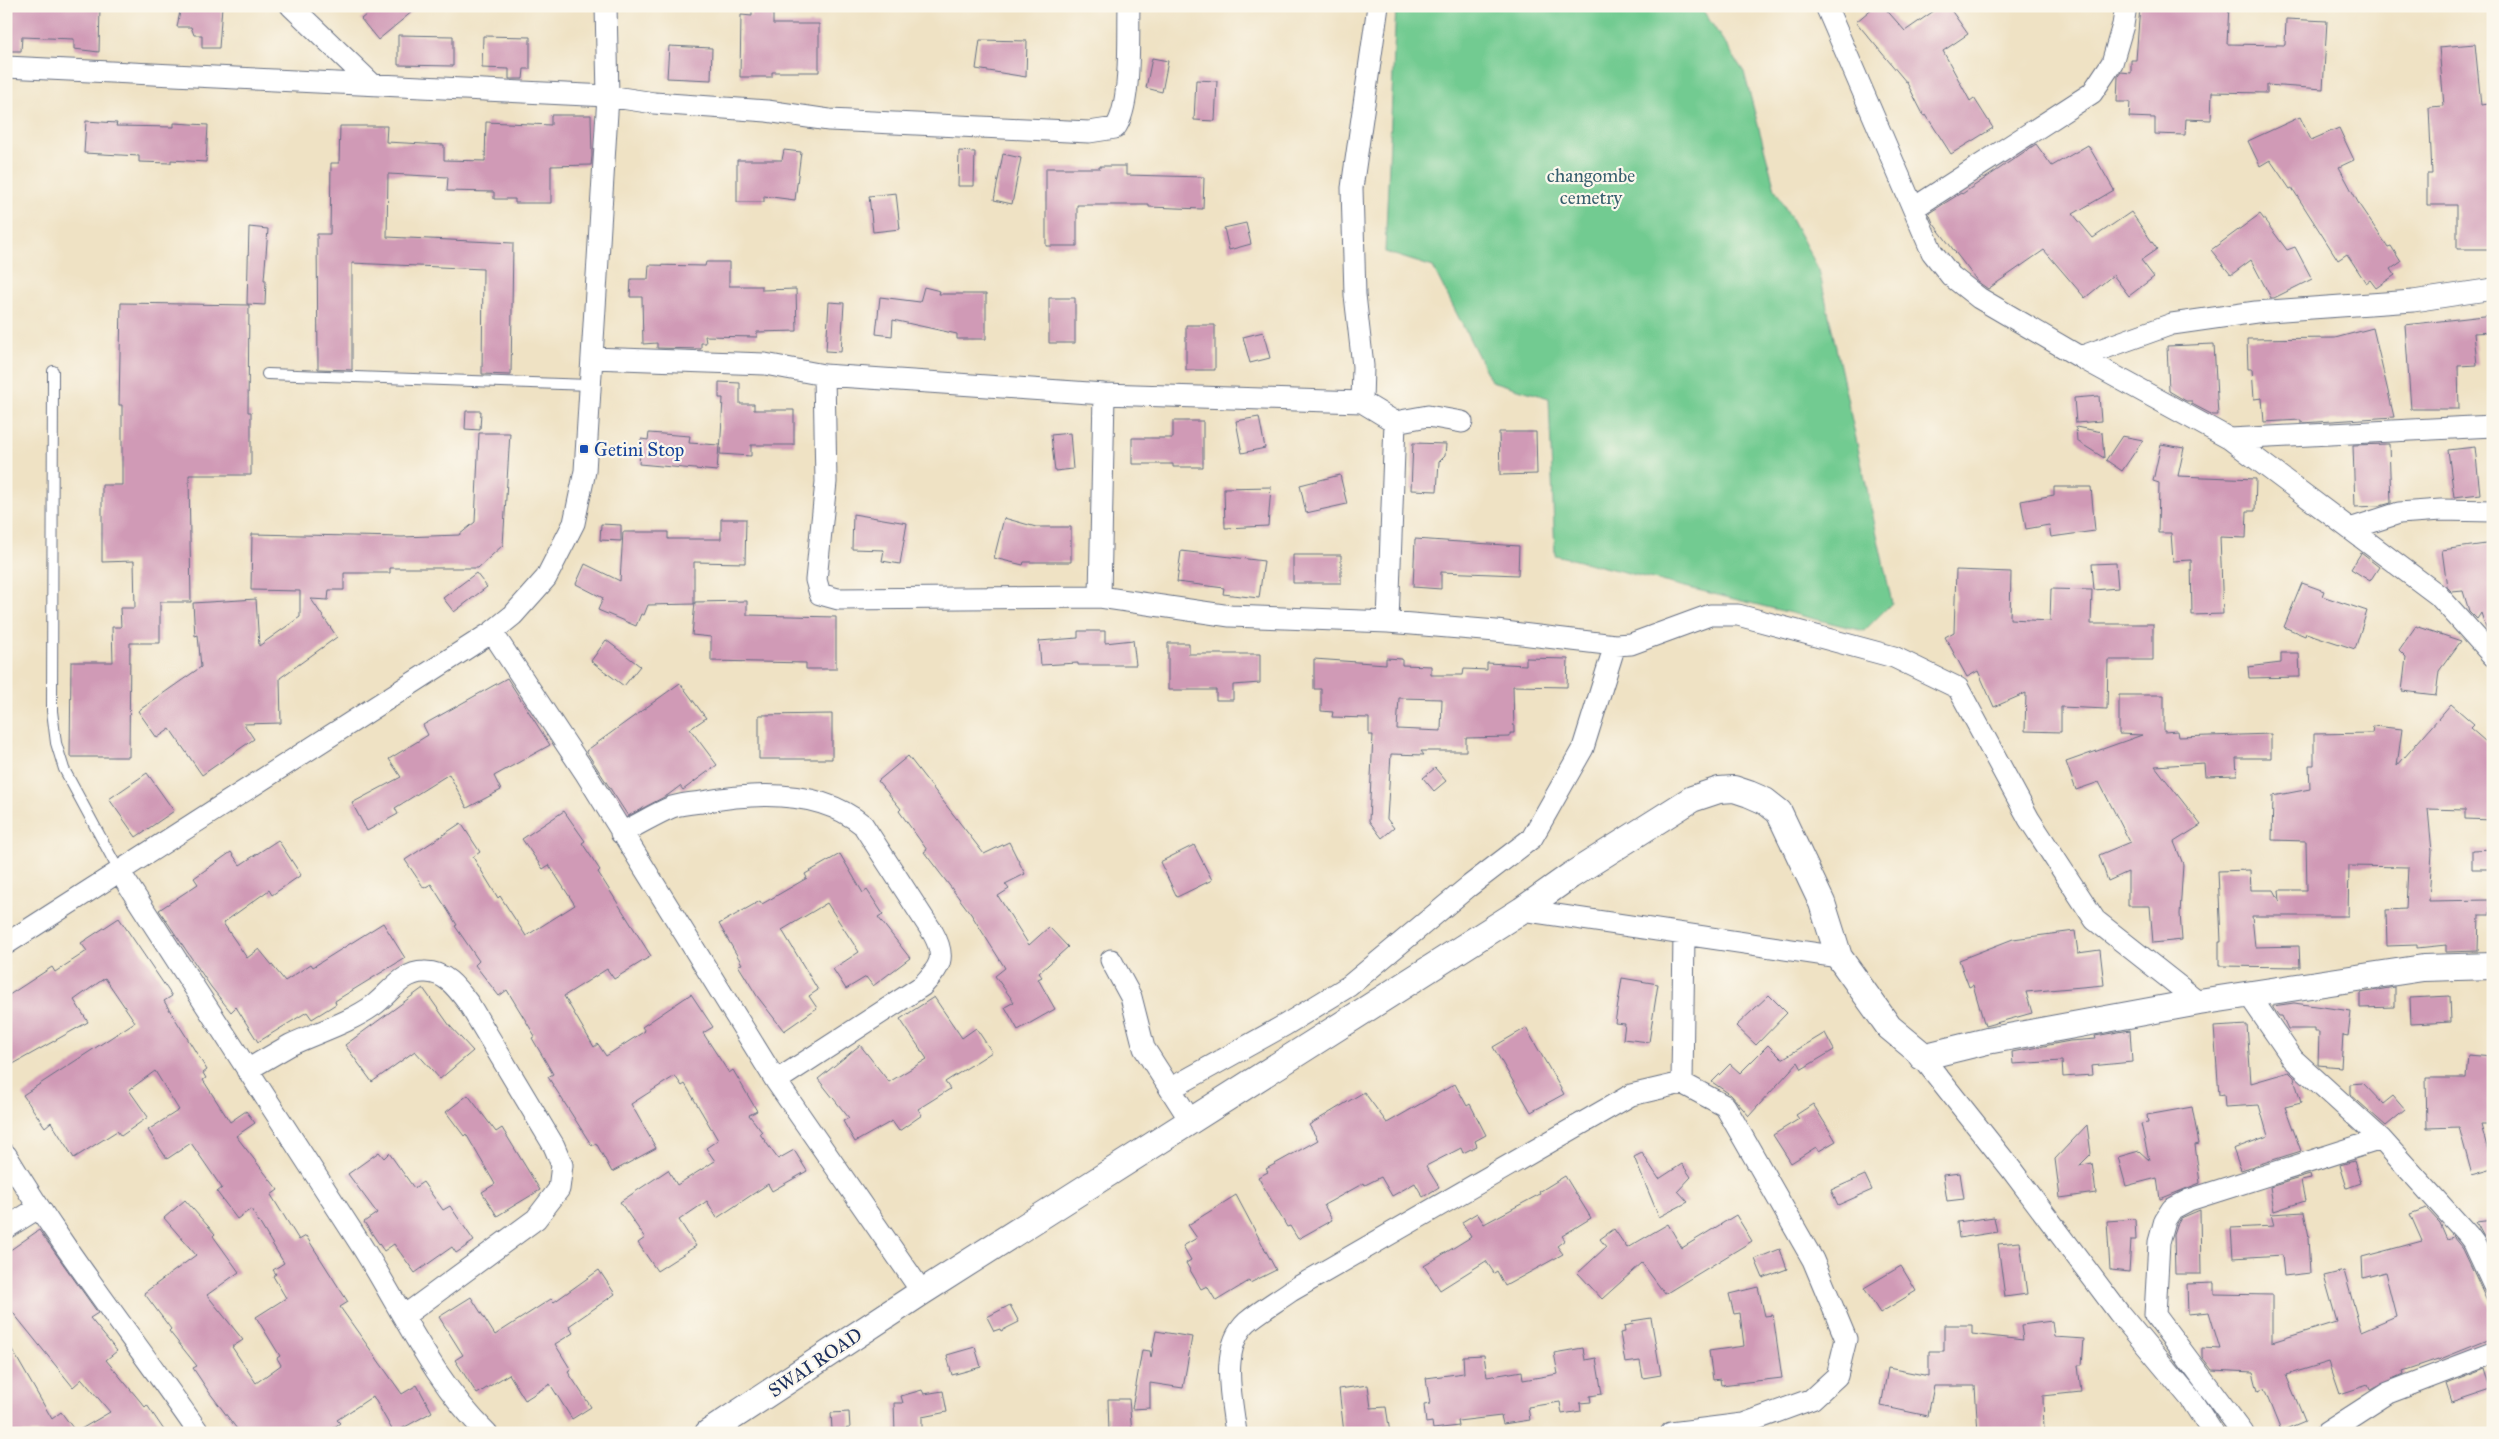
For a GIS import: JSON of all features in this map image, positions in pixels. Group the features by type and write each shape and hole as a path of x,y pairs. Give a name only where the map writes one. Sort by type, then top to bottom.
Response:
{"street":[{"path":"291,6 372,83"},
{"path":"6,944 492,632 513,616 546,578 574,523 585,471 608,96 606,6"},
{"path":"6,67 372,83 608,96 654,104 767,111 829,120 1104,131 1115,128 1121,120 1124,111 1129,6"},
{"path":"1362,402 1362,356 1354,295 1352,188 1378,6"},
{"path":"1826,6 1932,252 1951,276 1979,298 2080,357 2230,439 2438,595 2493,656"},
{"path":"1914,208 2092,92 2112,63 2124,25 2126,6"},
{"path":"2080,357 2172,324 2256,312 2413,301 2493,289"},
{"path":"592,358 765,364 824,375 1104,394 1362,402 1395,422 1428,416 1462,422"},
{"path":"824,375 826,473 816,580 820,594 838,598 1100,597 1230,616 1388,622 1496,631 1615,645 1631,644 1710,615 1738,615 1894,657 1958,688 2029,820 2095,920 2199,1002"},
{"path":"1100,597 1104,394"},
{"path":"1388,622 1395,422"},
{"path":"2230,439 2493,426"},
{"path":"2350,529 2399,514 2441,510 2493,511"},
{"path":"492,632 586,774 776,1081 922,1292"},
{"path":"1170,1089 1285,1025 1349,986 1468,887 1532,838 1583,748 1615,645"},
{"name":"SWAI ROAD","path":"708,1433 922,1292 1522,910 1570,876 1692,799 1719,790 1734,789 1764,801 1779,812 1822,903 1840,957 1889,1027 1918,1051 1922,1057"},
{"path":"621,833 674,806 725,798 763,795 826,804 847,812 863,825 933,933 941,951 940,960 937,971 922,986 776,1081"},
{"path":"119,871 362,1247 439,1374 476,1429"},
{"path":"1522,910 1840,957"},
{"path":"1682,1083 1684,934"},
{"path":"1111,960 1131,997 1144,1048 1190,1120"},
{"path":"2213,1433 2190,1398 2118,1312 2012,1169 1922,1057 1987,1041 2199,1002 2423,968 2493,966"},
{"path":"247,1070 290,1046 334,1027 373,1005 406,976 424,972 438,974 454,983 469,1004 554,1146 562,1165 559,1189 536,1219 404,1316"},
{"path":"2249,995 2293,1059 2381,1139 2474,1243 2493,1284"},
{"path":"1236,1433 1228,1363 1233,1348 1246,1324 1291,1291 1631,1095 1682,1083 1725,1106 1813,1260 1846,1339 1838,1376 1812,1399 1743,1424 1671,1433"},
{"path":"2243,1433 2155,1315 2159,1242 2165,1220 2172,1209 2189,1200 2381,1139"},
{"path":"6,1155 38,1208 145,1354 199,1433"},
{"path":"6,1228 38,1208"},
{"path":"2326,1433 2388,1393 2493,1353"}],"lane":[{"path":"53,371 52,711 56,743 64,769 119,871"},
{"path":"267,374 590,385"}],"green space":[{"name":"changombe cemetry","path":"1396,6 1700,6 1744,72 1775,189 1819,270 1892,603 1864,631 1555,555 1549,398 1491,381 1433,267 1385,252"}],"building":[{"path":"6,6 100,6 99,52 74,49 74,39 22,37 21,51 6,51"},
{"path":"181,6 222,6 219,48 202,48 202,35 194,35 191,27 177,27"},
{"path":"377,6 419,6 378,40 361,19"},
{"path":"1875,6 1883,6 1905,31 1941,6 1948,6 1968,34 1943,51 1970,101 1974,98 1993,128 1951,154 1926,115 1924,116 1907,83 1856,22"},
{"path":"2140,6 2229,6 2227,44 2285,45 2286,19 2327,21 2323,89 2267,85 2267,93 2212,92 2211,120 2186,119 2185,135 2155,134 2155,118 2129,117 2130,102 2117,102 2118,76 2121,72 2131,73 2131,60 2136,60"},
{"path":"752,9 773,10 773,24 819,24 819,72 772,72 772,77 740,77 741,15 752,16"},
{"path":"398,35 453,36 453,66 398,65"},
{"path":"483,36 530,37 530,69 524,69 523,79 509,79 509,69 482,68"},
{"path":"980,40 1027,41 1026,77 976,69"},
{"path":"2475,44 2481,105 2489,104 2493,157 2493,249 2457,249 2457,205 2427,205 2427,174 2432,174 2429,107 2444,106 2439,47"},
{"path":"669,46 712,48 711,80 667,78"},
{"path":"1152,58 1168,61 1162,92 1146,88"},
{"path":"1196,80 1217,81 1215,121 1194,120"},
{"path":"551,115 591,115 592,156 591,165 551,166 551,203 515,203 515,199 494,199 494,192 447,191 448,177 388,174 387,237 513,243 511,375 482,374 483,269 352,263 352,370 318,369 317,234 330,234 331,163 339,163 340,126 387,126 386,142 444,145 444,160 485,161 486,122 551,125"},
{"path":"2300,117 2311,140 2339,128 2354,160 2339,167 2360,206 2388,247 2391,246 2401,262 2391,269 2395,275 2376,288 2370,280 2366,283 2347,254 2338,260 2292,188 2290,189 2270,160 2260,166 2248,141"},
{"path":"86,121 117,123 116,126 174,127 174,123 208,125 206,162 171,160 171,163 139,162 139,156 84,153"},
{"path":"2036,144 2052,166 2088,145 2114,190 2073,214 2093,238 2131,212 2157,249 2141,260 2154,277 2129,296 2113,275 2085,298 2044,250 1988,289 1978,282 1933,223 1929,213 1962,194"},
{"path":"784,150 801,152 795,200 764,196 764,202 737,202 737,160 782,160"},
{"path":"959,151 975,152 974,186 958,186"},
{"path":"1003,154 1021,158 1012,204 994,200"},
{"path":"1100,166 1126,166 1126,175 1204,177 1203,209 1149,207 1149,205 1077,205 1077,246 1046,246 1046,168 1100,168"},
{"path":"896,193 900,229 873,232 869,196"},
{"path":"2260,214 2287,250 2295,247 2312,279 2274,298 2271,298 2251,260 2231,275 2211,250"},
{"path":"1246,223 1251,244 1229,250 1224,228"},
{"path":"249,227 268,229 264,280 266,280 265,305 247,304"},
{"path":"706,262 729,262 729,286 762,286 762,290 796,289 797,331 757,332 757,337 705,336 706,343 701,343 701,349 657,348 657,343 643,344 642,297 630,297 631,279 648,279 649,265 705,266"},
{"path":"924,287 940,291 939,294 986,294 986,339 957,339 957,334 893,320 892,336 876,334 880,297 920,302"},
{"path":"1049,298 1075,298 1075,343 1049,343"},
{"path":"829,302 844,303 841,352 826,351"},
{"path":"121,303 249,305 248,412 251,412 251,475 189,475 191,602 160,602 160,643 130,643 129,757 70,757 71,662 113,662 112,627 121,627 120,608 135,608 134,561 102,562 102,485 122,485 122,405 119,405"},
{"path":"2493,315 2493,332 2474,333 2477,365 2458,366 2459,409 2411,409 2405,325"},
{"path":"1186,325 1215,325 1215,370 1186,370"},
{"path":"2373,328 2394,417 2301,423 2301,420 2264,422 2262,398 2254,399 2252,369 2248,369 2247,339 2335,338"},
{"path":"1263,332 1270,358 1250,363 1243,337"},
{"path":"2214,344 2218,415 2213,415 2192,404 2192,401 2186,401 2169,391 2167,346"},
{"path":"719,382 740,383 740,404 754,404 754,410 794,410 794,445 751,445 751,456 720,454 723,398 719,398"},
{"path":"2099,396 2101,421 2076,423 2074,398"},
{"path":"466,411 481,411 480,430 465,429"},
{"path":"1259,417 1265,448 1242,453 1236,421"},
{"path":"1173,421 1203,421 1203,467 1173,467 1173,464 1132,464 1132,438 1173,438"},
{"path":"2076,427 2102,432 2104,458 2077,441"},
{"path":"1499,432 1536,432 1537,474 1500,475"},
{"path":"479,433 510,433 503,545 478,568 390,568 390,573 344,573 344,590 329,590 328,600 311,599 337,637 280,678 281,723 244,724 254,739 202,775 170,729 157,738 138,711 201,667 198,635 195,636 193,603 256,599 259,646 300,617 300,591 251,590 252,534 402,537 459,535 475,522"},
{"path":"649,433 690,436 689,443 719,445 717,471 639,464 641,439 648,440"},
{"path":"1070,433 1073,469 1055,471 1051,435"},
{"path":"2122,436 2143,440 2122,471 2106,460"},
{"path":"1413,443 1446,444 1445,456 1439,462 1437,491 1411,490"},
{"path":"2161,444 2184,448 2178,476 2256,479 2255,511 2247,511 2246,538 2220,537 2223,614 2192,615 2191,560 2173,561 2171,533 2158,533 2159,483 2153,481"},
{"path":"2389,444 2391,503 2380,506 2355,507 2353,445"},
{"path":"2475,447 2480,494 2454,497 2448,450"},
{"path":"1340,475 1347,504 1306,513 1300,485"},
{"path":"1271,487 1268,526 1225,528 1224,488"},
{"path":"2054,487 2091,487 2095,531 2051,537 2049,525 2026,529 2021,501 2054,495"},
{"path":"853,514 907,523 900,564 882,561 884,550 852,549"},
{"path":"1004,518 1036,527 1071,527 1071,562 1024,562 1023,565 994,558"},
{"path":"721,519 746,519 745,563 694,562 694,604 648,605 644,615 641,614 636,626 598,610 603,598 576,584 585,564 620,581 623,532 668,532 668,539 721,539"},
{"path":"601,524 621,525 621,541 600,540"},
{"path":"1415,539 1519,546 1518,575 1441,572 1441,589 1413,587"},
{"path":"2493,543 2493,637 2487,631 2481,613 2477,619 2469,611 2463,591 2452,592 2447,587 2442,550"},
{"path":"1181,551 1264,561 1259,598 1223,594 1224,588 1177,582"},
{"path":"2361,553 2379,567 2370,581 2351,569"},
{"path":"1293,555 1341,555 1341,583 1293,583"},
{"path":"2116,563 2118,588 2094,590 2092,564"},
{"path":"1956,570 2011,572 2010,619 2050,621 2051,589 2092,590 2091,624 2153,624 2153,660 2108,660 2107,709 2061,707 2061,732 2025,731 2026,693 1994,707 1978,671 1967,677 1945,637 1954,632"},
{"path":"476,573 487,587 454,612 443,598"},
{"path":"2302,583 2324,591 2322,596 2367,611 2355,649 2306,633 2305,636 2284,627"},
{"path":"747,601 747,615 836,617 836,669 806,669 806,663 711,661 711,637 692,635 695,602"},
{"path":"2416,626 2461,641 2439,671 2436,695 2402,691 2406,657 2399,650"},
{"path":"1078,631 1105,631 1105,643 1133,640 1136,665 1078,665 1078,663 1041,665 1039,641 1078,638"},
{"path":"606,640 640,666 624,686 591,661"},
{"path":"1168,643 1189,643 1189,654 1260,654 1260,683 1233,685 1233,700 1216,700 1216,690 1168,690"},
{"path":"2281,653 2299,653 2300,677 2249,678 2248,667 2281,663"},
{"path":"1386,658 1402,659 1402,665 1431,666 1431,675 1463,675 1464,669 1487,670 1487,663 1526,665 1526,658 1568,659 1567,687 1513,686 1514,733 1510,733 1510,737 1466,738 1466,751 1421,751 1424,755 1391,754 1387,819 1394,828 1382,838 1369,821 1373,735 1369,735 1369,718 1332,717 1333,712 1321,711 1321,689 1314,689 1314,659 1386,664","holes":["1399,698 1442,699 1441,731 1397,729"]},
{"path":"507,678 550,745 494,776 501,790 467,808 449,774 395,808 398,814 367,831 352,803 401,777 389,759 428,735 423,725"},
{"path":"680,683 706,718 690,729 717,765 683,790 680,786 668,795 628,816 586,751"},
{"path":"2119,695 2164,695 2164,732 2177,731 2178,737 2271,734 2271,758 2236,758 2237,775 2205,776 2204,763 2155,766 2201,825 2174,842 2183,864 2180,914 2182,940 2153,943 2150,906 2128,906 2128,872 2108,881 2099,855 2130,842 2099,782 2076,790 2066,762 2142,735 2119,734"},
{"path":"2451,704 2474,724 2470,728 2493,748 2493,820 2465,819 2465,810 2428,809 2432,852 2429,901 2489,900 2490,915 2479,915 2478,951 2446,952 2446,945 2417,948 2417,945 2387,946 2386,910 2406,909 2408,867 2349,866 2348,916 2252,916 2255,947 2299,946 2300,967 2219,966 2219,942 2221,942 2218,871 2250,870 2251,890 2274,890 2280,901 2279,890 2307,890 2306,841 2272,840 2273,796 2310,789 2309,765 2314,765 2314,734 2372,733 2373,726 2402,729 2397,766"},
{"path":"832,714 832,759 759,759 759,715"},
{"path":"908,756 984,854 1009,842 1025,874 1005,884 1009,889 998,896 1029,945 1049,927 1068,947 1039,973 1042,977 1038,979 1055,1009 1018,1030 1005,1007 1014,1002 995,976 1005,968 971,914 924,852 927,850 899,811 901,809 878,781"},
{"path":"1435,768 1446,781 1434,791 1423,778"},
{"path":"147,773 174,811 136,837 109,799"},
{"path":"564,811 585,841 582,843 600,870 598,872 651,956 614,979 607,969 564,996 594,1047 598,1044 606,1056 645,1031 642,1027 691,994 713,1027 703,1033 729,1073 733,1070 757,1111 749,1115 762,1132 760,1134 778,1159 794,1150 807,1171 772,1191 768,1184 717,1218 707,1201 679,1220 696,1246 657,1271 638,1243 645,1238 620,1202 668,1170 677,1185 715,1161 706,1148 718,1140 685,1084 682,1086 675,1076 631,1104 656,1148 612,1172 596,1143 592,1146 548,1077 553,1074 532,1038 535,1036 507,990 499,996 475,965 479,961 455,926 457,925 431,884 424,888 405,860 461,823 480,852 473,857 498,898 500,896 526,936 575,905 549,865 543,869 522,839"},
{"path":"278,840 301,875 272,895 269,890 223,923 247,958 259,949 285,981 311,964 313,967 383,923 405,958 335,1001 336,1004 312,1019 307,1012 258,1042 236,1007 231,1012 211,987 159,910 198,884 194,878 231,852 240,865"},
{"path":"1194,845 1212,880 1177,897 1160,862"},
{"path":"2492,849 2492,869 2472,869 2472,850"},
{"path":"840,854 863,893 867,890 883,914 878,917 910,958 873,986 866,977 846,989 833,969 859,952 827,903 782,930 818,990 809,996 817,1008 784,1031 757,996 738,965 742,964 719,924 760,901 762,904 807,878 805,874"},
{"path":"119,918 172,996 164,1001 207,1070 203,1073 206,1078 203,1080 230,1122 246,1111 255,1123 236,1136 278,1190 271,1195 299,1240 306,1236 348,1302 340,1307 402,1394 417,1385 432,1412 394,1433 373,1396 337,1420 340,1423 326,1433 240,1433 193,1368 197,1366 169,1331 171,1329 144,1293 196,1255 164,1218 185,1200 215,1234 213,1236 239,1272 207,1295 243,1340 232,1347 256,1383 281,1365 277,1358 280,1356 256,1317 286,1298 273,1276 276,1274 273,1270 284,1263 251,1209 237,1219 217,1192 222,1188 191,1143 167,1159 148,1130 179,1110 155,1071 129,1090 148,1117 121,1136 117,1131 74,1158 51,1122 45,1127 23,1095 135,1022 105,978 74,1000 88,1022 6,1068 6,997 52,967 55,972 87,951 81,943"},
{"path":"2075,931 2078,953 2100,950 2104,985 2026,992 2032,1013 1985,1026 1973,985 1969,987 1959,960 2013,939"},
{"path":"1622,978 1658,984 1649,1042 1623,1039 1625,1024 1615,1023"},
{"path":"2395,987 2395,1007 2360,1008 2360,993"},
{"path":"423,988 450,1026 473,1051 440,1079 415,1051 372,1082 345,1045"},
{"path":"1769,995 1787,1013 1756,1045 1736,1026"},
{"path":"2450,996 2451,1022 2411,1024 2410,998"},
{"path":"934,997 962,1038 976,1028 992,1052 945,1082 950,1089 918,1109 922,1115 899,1131 892,1121 855,1142 843,1121 849,1118 818,1079 860,1045 889,1082 927,1059 900,1019"},
{"path":"2294,1003 2351,1011 2348,1036 2343,1035 2341,1067 2318,1065 2319,1032 2315,1032 2315,1029 2288,1029 2282,1016 2279,1016 2273,1008 2273,1006"},
{"path":"2247,1025 2251,1083 2289,1072 2294,1077 2301,1103 2285,1107 2301,1151 2241,1170 2233,1149 2268,1136 2259,1105 2225,1107 2224,1094 2219,1095 2214,1027"},
{"path":"1526,1028 1564,1094 1531,1112 1493,1047"},
{"path":"2130,1030 2132,1062 2091,1066 2092,1075 2063,1077 2062,1061 2013,1064 2012,1052 2070,1041 2096,1039 2095,1036"},
{"path":"1825,1033 1834,1050 1802,1069 1798,1062 1749,1116 1731,1095 1712,1082 1730,1064 1740,1073 1768,1045 1782,1059"},
{"path":"2468,1055 2493,1057 2489,1125 2481,1125 2493,1169 2472,1175 2459,1127 2427,1128 2426,1078 2466,1078"},
{"path":"2363,1083 2383,1104 2393,1096 2405,1110 2386,1126 2350,1094 2350,1084"},
{"path":"1455,1084 1467,1106 1470,1104 1486,1135 1475,1141 1477,1146 1463,1153 1461,1148 1426,1166 1439,1187 1423,1197 1415,1183 1392,1196 1381,1177 1365,1185 1364,1183 1324,1205 1332,1220 1298,1239 1290,1226 1287,1227 1258,1177 1268,1172 1266,1169 1318,1140 1309,1125 1364,1092 1387,1123"},
{"path":"468,1095 496,1132 502,1128 540,1190 497,1216 482,1192 495,1184 466,1134 464,1136 446,1112"},
{"path":"1813,1104 1836,1141 1819,1151 1816,1147 1791,1163 1773,1135 1799,1119 1796,1115"},
{"path":"2192,1107 2199,1144 2195,1145 2200,1183 2160,1199 2157,1178 2126,1186 2118,1157 2139,1151 2149,1160 2141,1124 2148,1123 2147,1115"},
{"path":"2087,1125 2091,1154 2079,1166 2092,1163 2096,1193 2060,1198 2055,1159"},
{"path":"379,1152 384,1158 389,1153 414,1188 423,1182 443,1210 450,1206 474,1241 456,1253 452,1247 415,1273 394,1244 384,1251 364,1222 377,1213 348,1174"},
{"path":"1642,1153 1659,1179 1682,1164 1691,1177 1678,1191 1688,1202 1659,1217 1634,1157"},
{"path":"2354,1161 2361,1183 2347,1188 2340,1165"},
{"path":"1960,1173 1964,1199 1947,1201 1943,1175"},
{"path":"1865,1175 1872,1190 1838,1205 1831,1190"},
{"path":"2310,1175 2311,1179 2301,1181 2305,1201 2274,1211 2270,1187"},
{"path":"1565,1176 1591,1218 1562,1236 1565,1240 1557,1246 1563,1254 1505,1286 1497,1271 1494,1273 1486,1261 1440,1290 1424,1266 1471,1237 1462,1222 1477,1213 1484,1224 1540,1194 1539,1192"},
{"path":"1236,1195 1276,1270 1250,1283 1249,1281 1216,1301 1207,1286 1201,1289 1186,1263 1191,1260 1183,1246 1197,1238 1188,1225"},
{"path":"2426,1208 2440,1223 2447,1239 2453,1237 2463,1249 2493,1313 2493,1338 2438,1360 2403,1371 2404,1374 2370,1390 2368,1385 2340,1394 2329,1362 2286,1375 2305,1421 2281,1431 2264,1389 2258,1391 2253,1372 2212,1370 2202,1357 2202,1348 2220,1349 2209,1312 2188,1314 2187,1284 2214,1283 2214,1294 2272,1295 2272,1342 2337,1322 2324,1276 2344,1271 2361,1331 2396,1316 2385,1272 2363,1278 2362,1257 2422,1241 2410,1214"},
{"path":"2200,1210 2201,1274 2175,1274 2174,1234 2177,1225 2181,1218"},
{"path":"2304,1212 2309,1237 2310,1273 2284,1276 2282,1255 2233,1258 2231,1228 2274,1226 2271,1214"},
{"path":"1736,1215 1752,1241 1665,1294 1642,1263 1602,1299 1578,1273 1606,1247 1600,1239 1614,1229 1627,1248 1668,1224 1682,1248"},
{"path":"1994,1217 1997,1232 1959,1238 1957,1222"},
{"path":"2135,1219 2136,1240 2131,1240 2129,1272 2110,1270 2107,1221"},
{"path":"2493,1220 2493,1254 2476,1222"},
{"path":"39,1230 98,1313 90,1318 117,1351 106,1360 145,1407 147,1405 166,1433 6,1433 6,1339 52,1419 61,1412 76,1432 110,1412 82,1379 73,1387 6,1304 6,1253"},
{"path":"2020,1242 2027,1294 2005,1297 1998,1244"},
{"path":"1780,1249 1787,1269 1763,1278 1755,1259"},
{"path":"1901,1266 1916,1291 1880,1313 1864,1288"},
{"path":"599,1270 615,1294 569,1326 573,1333 555,1344 571,1370 568,1372 591,1407 572,1419 550,1384 525,1400 509,1374 477,1394 455,1360 463,1355 439,1317 471,1297 495,1335 551,1299 554,1302"},
{"path":"1758,1287 1765,1316 1773,1315 1782,1378 1721,1385 1720,1379 1713,1380 1709,1351 1744,1346 1740,1313 1734,1314 1729,1294"},
{"path":"1010,1305 1019,1322 1001,1331 1000,1329 994,1331 987,1317"},
{"path":"1651,1318 1661,1375 1643,1378 1640,1361 1625,1363 1620,1333 1625,1332 1624,1326 1633,1324 1632,1321"},
{"path":"2052,1321 2054,1337 2084,1339 2082,1365 2078,1365 2081,1392 2043,1396 2044,1433 1978,1433 1975,1386 1934,1386 1928,1416 1881,1406 1888,1368 1929,1376 1929,1351 1944,1351 1944,1325 1972,1325 1972,1334 2023,1340 2021,1325"},
{"path":"1156,1331 1192,1337 1183,1388 1150,1383 1150,1408 1132,1409 1142,1350 1150,1351 1151,1358"},
{"path":"975,1347 981,1367 952,1375 947,1355"},
{"path":"1583,1348 1585,1360 1596,1358 1602,1394 1590,1396 1591,1402 1580,1403 1581,1411 1562,1414 1560,1402 1528,1407 1530,1420 1503,1424 1501,1416 1458,1421 1459,1426 1433,1429 1432,1422 1426,1423 1424,1405 1430,1404 1426,1378 1464,1373 1463,1356 1484,1355 1487,1377 1522,1371 1523,1380 1558,1374 1554,1353"},
{"path":"2485,1369 2491,1389 2452,1402 2446,1384"},
{"path":"1368,1385 1371,1408 1386,1407 1390,1433 1344,1433 1339,1389"},
{"path":"922,1390 924,1394 943,1391 947,1412 922,1417 922,1433 895,1433 894,1403 903,1403 901,1396"},
{"path":"1108,1399 1129,1399 1132,1433 1109,1433"},
{"path":"849,1412 850,1428 832,1430 831,1413"}],"place":[{"name":"Getini Stop","path":"584,449"}]}
